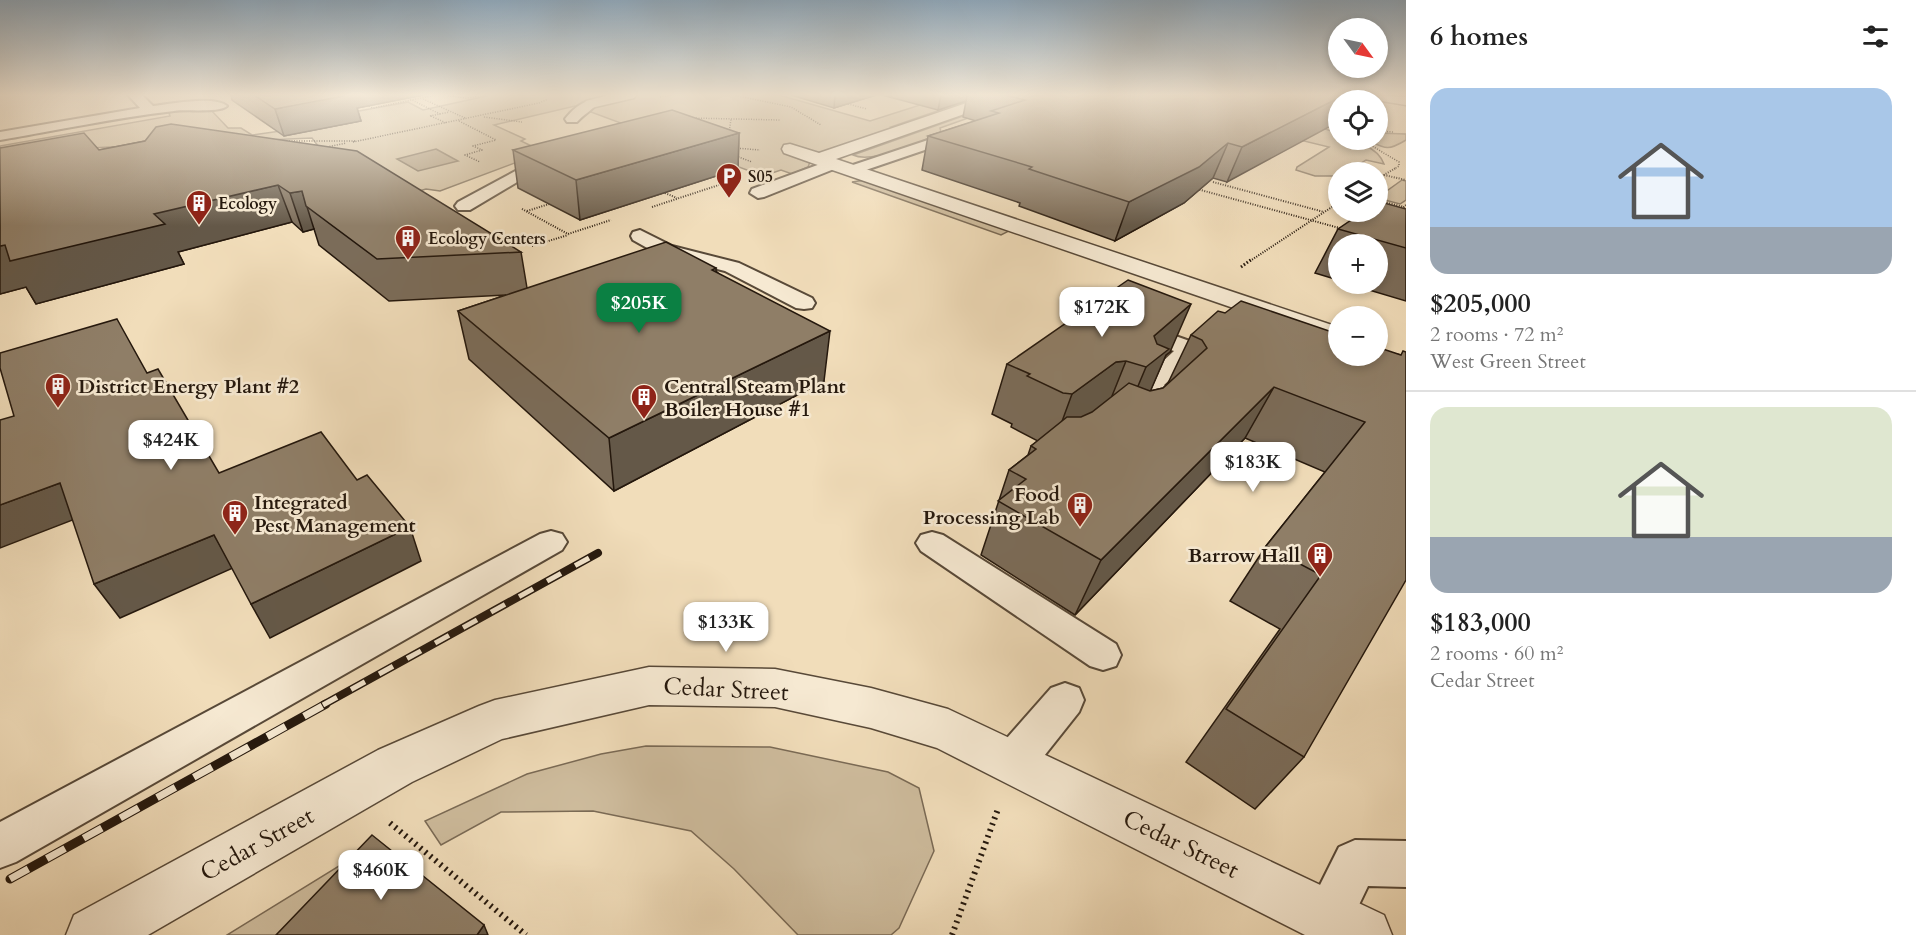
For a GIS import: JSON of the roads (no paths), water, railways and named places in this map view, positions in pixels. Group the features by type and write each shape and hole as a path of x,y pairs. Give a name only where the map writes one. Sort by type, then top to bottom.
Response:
{"street":[{"path":"826,161 887,139"},
{"path":"790,149 1328,333"},
{"name":"Cedar Street","path":"94,935 405,761 495,720 649,686 775,688 871,708 948,730 1346,926"}],"lane":[{"path":"853,170 944,139"},
{"path":"464,206 564,149"},
{"path":"758,193 826,161"},
{"path":"640,236 664,250 732,267 804,303"},
{"path":"1128,432 1168,396 1148,387 1190,349 1150,334"},
{"path":"0,846 551,542"},
{"path":"932,543 1103,655"},
{"path":"1014,761 1065,700"},
{"path":"1346,926 1355,863 1406,864"}],"railway":[{"path":"323,705 598,553"},
{"path":"10,879 326,704"}],"place":[{"name":"S05","path":"729,199"},
{"name":"Ecology","path":"199,226"},
{"name":"Ecology Centers","path":"408,261"},
{"name":"District Energy Plant #2","path":"58,409"},
{"name":"Central Steam Plant Boiler House #1","path":"644,420"},
{"name":"Food Processing Lab","path":"1080,528"},
{"name":"Integrated Pest Management","path":"235,536"},
{"name":"Barrow Hall","path":"1320,578"}]}
